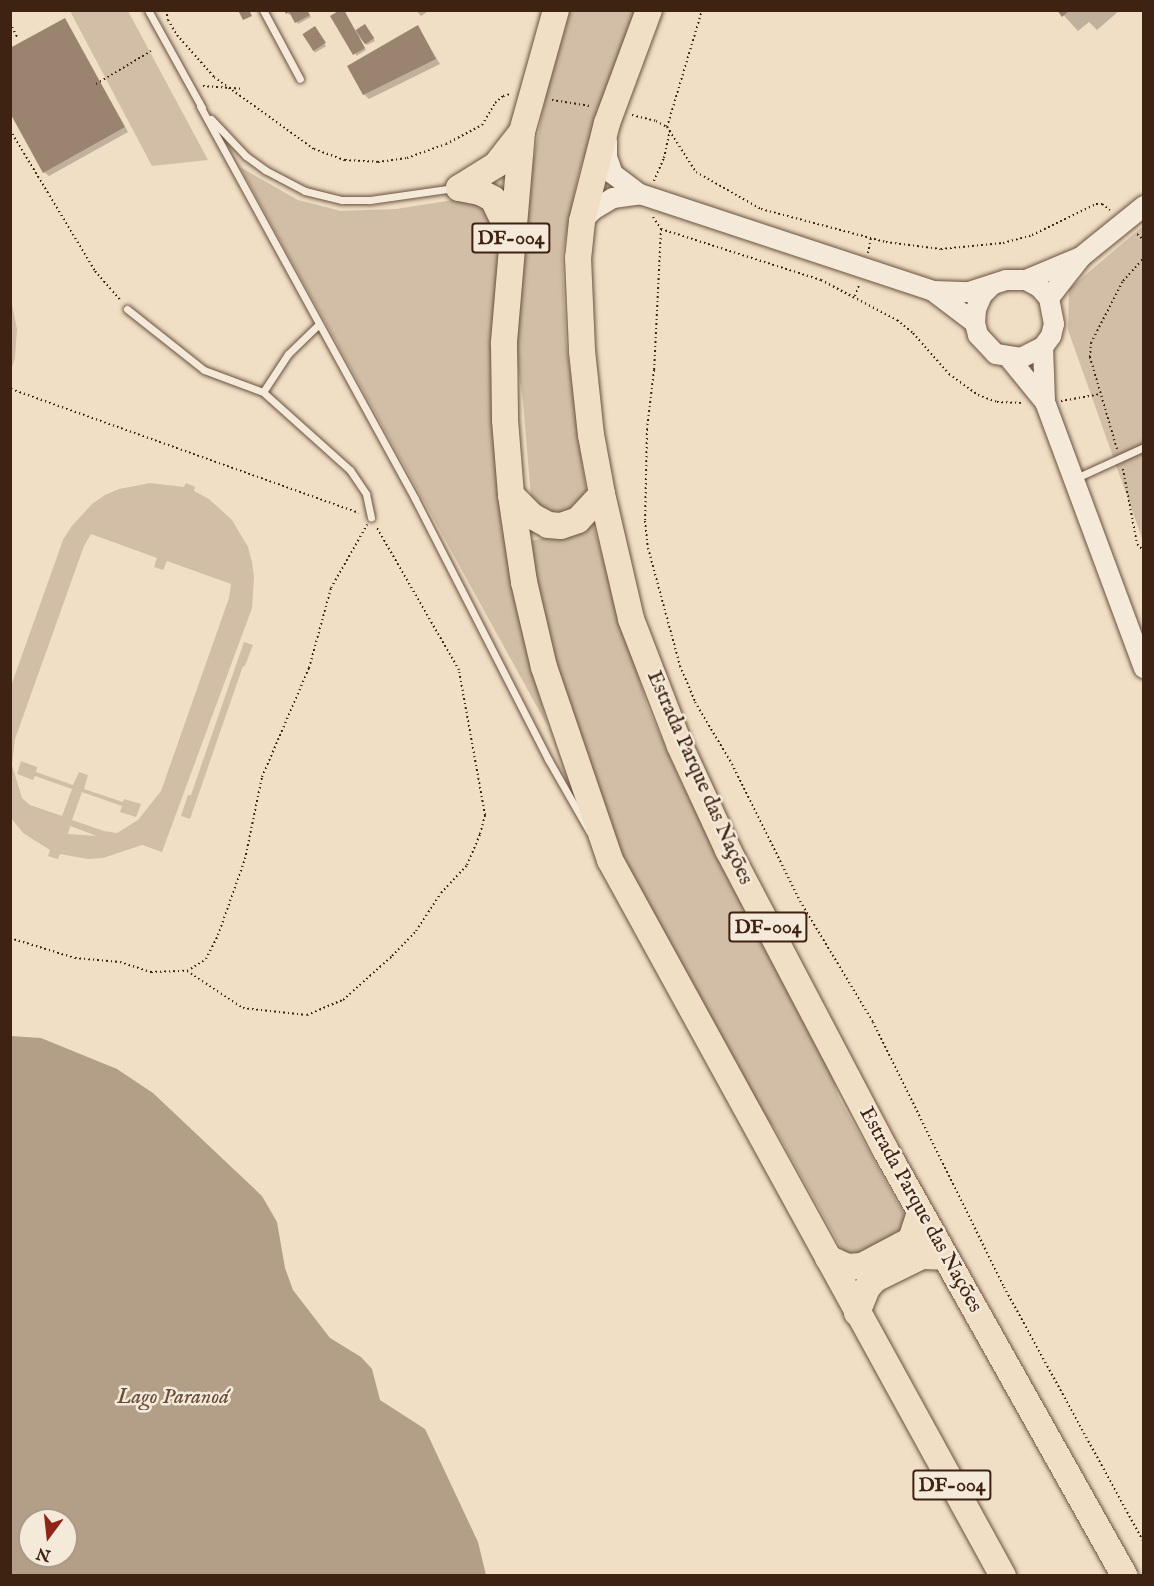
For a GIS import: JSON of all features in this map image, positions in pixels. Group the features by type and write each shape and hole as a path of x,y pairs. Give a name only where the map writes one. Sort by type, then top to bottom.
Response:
{"highway":[{"name":"DF-004","path":"556,10 522,132 511,236 503,378 511,495 524,582 544,667 610,860 1003,1575"},
{"name":"Estrada Parque das Nações","path":"649,10 610,114 582,221 578,258 582,351 591,435 631,619 680,746 733,860 920,1212 1125,1575"},
{"path":"459,188 496,165 522,132"},
{"path":"459,188 480,192 493,199 511,236"},
{"path":"511,495 532,516 548,525 561,525 578,520 602,494"},
{"path":"828,1258 847,1267 862,1266 911,1240 920,1212"},
{"path":"857,1313 867,1288 874,1279 922,1256 945,1257"}],"street":[{"path":"610,114 609,166 621,182 643,196 933,291 969,292 1006,280 1026,280 1081,257"},
{"path":"582,221 593,210 613,198 643,196"},
{"path":"1049,298 1081,257 1143,206"},
{"path":"993,285 979,302 975,323 978,335 996,354 1009,358 1027,356 1043,347 1054,324 1049,298 1039,287 1026,280"},
{"path":"933,291 975,323"},
{"path":"1043,347 1045,402 1143,668"},
{"path":"1009,358 1045,402"}],"lane":[{"path":"148,10 415,499 581,820 610,860"},
{"path":"263,10 300,79"},
{"path":"200,106 246,156 265,170 305,191 342,200 370,200 459,188"},
{"path":"127,309 204,370 263,392 350,470 366,495 371,517"},
{"path":"263,392 288,354 318,325"},
{"path":"1074,479 1143,447"}],"path":[{"path":"166,10 168,20 177,35 229,89 314,148 345,160 360,163 407,158 446,144 482,124 495,103 502,96 513,93"},
{"path":"667,127 702,10"},
{"path":"10,23 17,37"},
{"path":"96,84 152,51"},
{"path":"203,86 242,89"},
{"path":"546,99 610,114 656,121 670,130 696,172 761,209 886,242 941,249 1002,243 1032,235 1096,204 1102,204 1124,222"},
{"path":"10,130 95,270 127,309"},
{"path":"670,130 664,158 643,196 661,229 654,370 647,429 645,520 648,548 680,666 695,702 732,764 800,901 873,1022 1004,1287 1143,1543"},
{"path":"661,229 821,280 854,297 897,320 913,333 949,374 978,395 996,402 1045,402 1099,394"},
{"path":"1118,452 1099,394 1090,357 1091,343 1124,280 1143,258"},
{"path":"854,297 862,279"},
{"path":"11,389 371,517 459,670 485,815 480,834 466,865 441,893 416,931 343,1000 307,1015 243,1008 188,971"},
{"path":"1122,465 1137,544 1143,551"},
{"path":"10,938 75,958 120,962 151,972 188,971 206,959 218,935 245,859 262,777 309,668 331,588 371,517"}],"shaded area":[{"path":"70,11 128,11 208,160 152,166"},
{"path":"570,11 637,11 604,94 578,176 562,256 566,342 586,491 578,509 552,518 531,497 523,402 515,345 527,193 546,95"},
{"path":"240,167 298,200 341,211 396,209 466,198 480,201 500,229 491,367 505,538 516,607 547,725"},
{"path":"1143,226 1143,541 1068,330 1069,289"},
{"path":"11,299 17,329 15,358 11,370"},
{"path":"150,483 184,487 186,483 195,487 194,491 209,499 232,520 248,547 254,577 252,608 162,852 142,845 103,858 88,859 60,854 58,859 48,856 50,850 23,833 11,818 11,686 63,540 71,527 92,504 119,489","holes":["91,534 157,558 154,567 163,570 167,561 231,584 229,598 161,791 138,820 117,833 72,820 82,792 122,806 120,812 136,817 141,804 124,799 123,802 84,789 88,775 79,772 73,785 36,772 37,767 21,761 17,774 33,780 35,776 72,789 62,816 30,805 22,798 12,765 15,739 84,546","70,826 97,836 68,834"]},
{"path":"593,525 648,708 680,780 746,914 827,1061 839,1098 907,1220 908,1230 848,1260 774,1127 755,1106 629,873 596,799 539,607 528,542"},
{"path":"244,642 253,645 245,666 243,666 190,819 181,816 188,795 191,795"}],"water":[{"name":"Lago Paranoá","path":"10,1036 41,1038 117,1069 153,1093 262,1196 277,1222 285,1268 293,1290 330,1338 361,1357 372,1369 380,1400 425,1429 478,1542 486,1575 11,1575"}],"building":[{"path":"238,10 249,10 252,16 243,20"},
{"path":"284,10 307,10 310,15 295,23 289,12 286,14"},
{"path":"344,10 365,48 353,55 330,16"},
{"path":"1057,10 1070,10 1062,17"},
{"path":"65,18 125,127 43,173 10,113 10,48"},
{"path":"365,24 374,38 365,44 356,30"},
{"path":"418,25 436,59 363,95 347,66"},
{"path":"315,26 326,43 313,51 302,34"}]}
